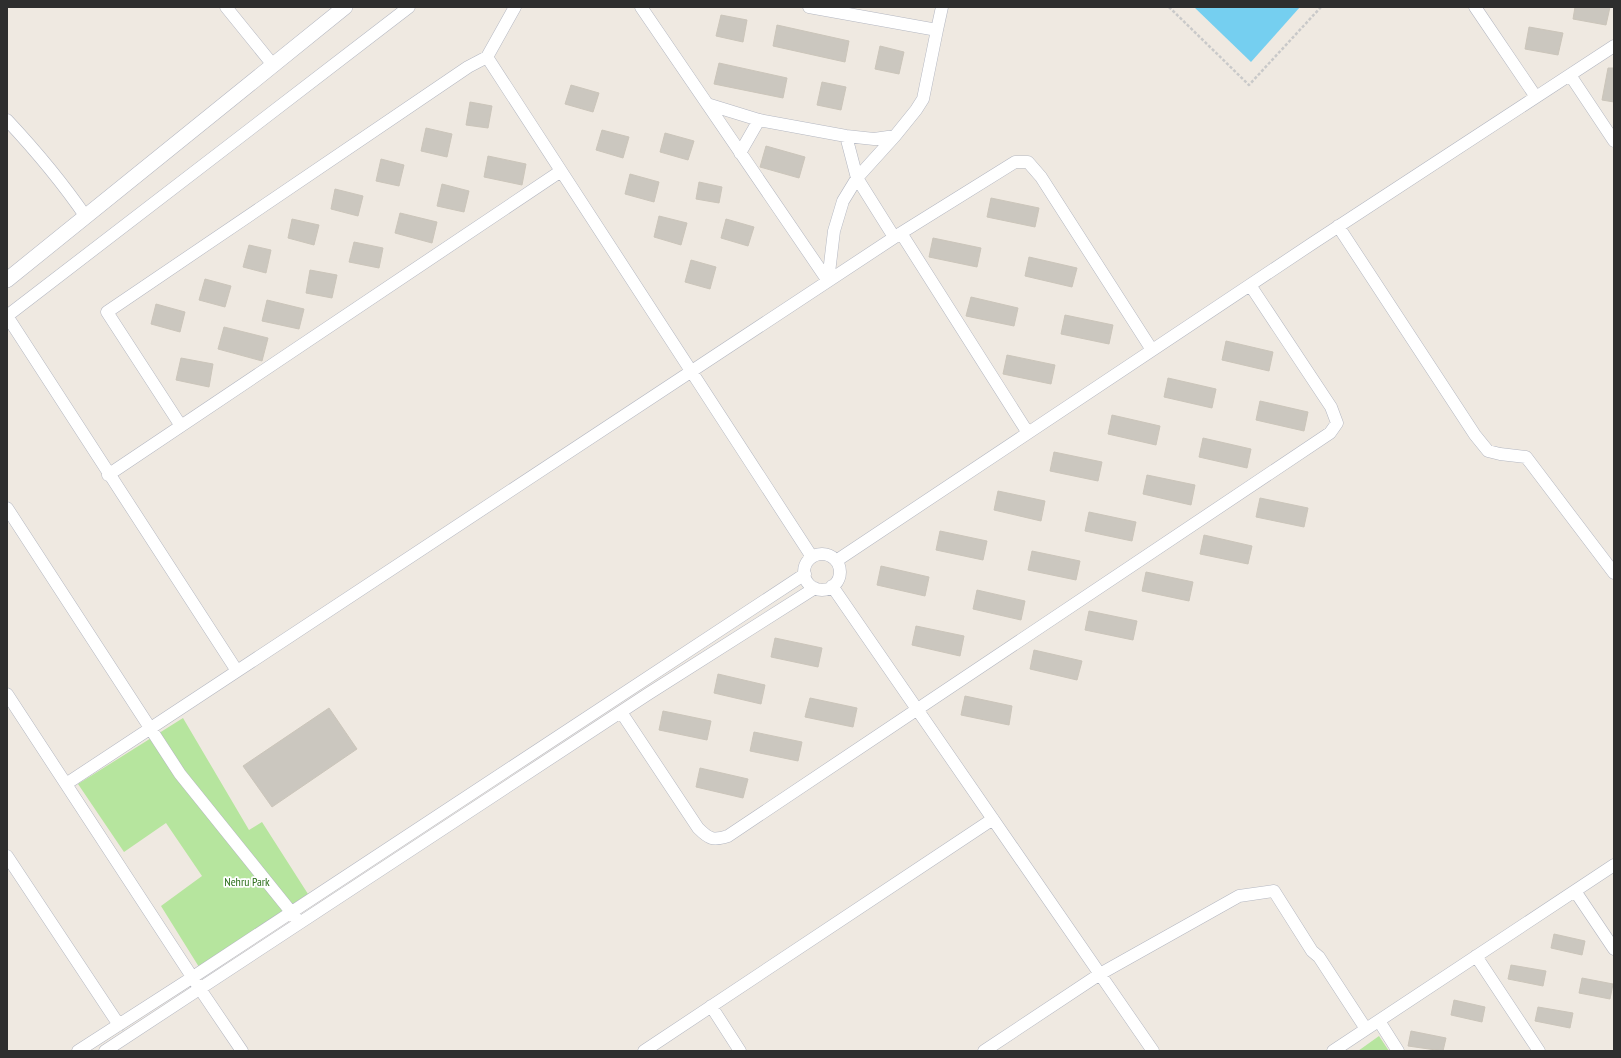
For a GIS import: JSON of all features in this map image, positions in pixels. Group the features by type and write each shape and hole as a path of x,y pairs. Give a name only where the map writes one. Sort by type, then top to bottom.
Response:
{"street":[{"path":"226,7 274,65"},
{"path":"7,280 345,7"},
{"path":"237,671 108,475 7,316 409,7"},
{"path":"180,426 107,312 468,67 486,57 515,7"},
{"path":"641,7 828,281"},
{"path":"810,7 937,30"},
{"path":"828,281 834,231 843,201 857,178 895,136 916,110 922,99 942,7"},
{"path":"1475,7 1536,97"},
{"path":"836,561 1338,226 1614,46"},
{"path":"486,57 812,557"},
{"path":"1570,74 1614,141"},
{"path":"707,104 759,120 846,136 874,139 895,136"},
{"path":"7,120 65,186 86,217"},
{"path":"740,153 759,120"},
{"path":"846,136 857,178 897,235 1028,433"},
{"path":"66,784 692,372 897,235 1015,162 1028,162 1041,177 1152,350"},
{"path":"108,475 561,171"},
{"path":"1338,226 1475,435 1488,451 1526,457 1614,573"},
{"path":"621,712 698,828 706,836 718,839 728,836 916,708 1330,433 1337,423 1331,407 1250,285"},
{"path":"7,508 180,774 300,923"},
{"path":"818,554 828,555 836,561 840,571 837,581 830,588 820,590 815,588 811,586 805,578 804,568 809,559 812,557 818,554"},
{"path":"78,1051 193,977 805,574"},
{"path":"832,586 1153,1051"},
{"path":"110,1050 200,989 621,712 815,588"},
{"path":"7,694 242,1051"},
{"path":"644,1051 659,1047 711,1006 993,820"},
{"path":"7,856 119,1024"},
{"path":"1333,1051 1614,865"},
{"path":"984,1051 1100,974 1239,896 1274,891 1312,951 1319,956 1366,1029"},
{"path":"1575,891 1614,948"},
{"path":"1476,956 1539,1051"},
{"path":"711,1006 740,1051"},
{"path":"1379,1021 1398,1051"}],"path":[{"path":"1169,7 1249,85 1321,7"}],"green space":[{"name":"Nehru Park","path":"183,718 249,830 262,822 308,894 199,967 161,906 202,876 166,823 124,852 78,784"},
{"path":"1379,1036 1389,1051 1358,1051"}],"water":[{"path":"1194,7 1300,7 1251,62"}],"building":[{"path":"1575,7 1610,7 1606,25 1573,19"},
{"path":"721,15 747,20 743,42 716,36"},
{"path":"777,25 849,41 845,62 773,46"},
{"path":"1529,27 1563,33 1558,55 1525,49"},
{"path":"880,46 904,52 899,74 875,69"},
{"path":"719,63 787,78 783,98 714,84"},
{"path":"1608,68 1614,68 1614,102 1602,100"},
{"path":"822,82 846,87 841,110 817,105"},
{"path":"571,85 599,93 593,112 565,104"},
{"path":"470,102 492,106 488,128 466,125"},
{"path":"426,128 452,134 447,157 421,151"},
{"path":"602,130 629,137 623,158 596,150"},
{"path":"665,133 694,141 688,160 660,152"},
{"path":"766,146 805,157 799,178 760,167"},
{"path":"488,156 526,164 522,185 484,177"},
{"path":"381,159 404,165 399,186 376,181"},
{"path":"630,174 659,182 654,202 625,194"},
{"path":"699,182 722,187 719,203 696,199"},
{"path":"442,184 469,191 464,212 437,206"},
{"path":"335,189 363,196 358,216 331,209"},
{"path":"991,198 1039,208 1035,227 987,217"},
{"path":"400,213 437,222 432,243 395,233"},
{"path":"659,216 687,223 681,245 654,237"},
{"path":"292,219 319,225 314,245 288,238"},
{"path":"726,219 754,227 748,246 721,238"},
{"path":"933,238 981,248 977,267 929,257"},
{"path":"354,242 383,248 379,268 349,262"},
{"path":"249,245 271,250 266,273 243,267"},
{"path":"1029,257 1077,268 1072,287 1025,276"},
{"path":"691,260 716,267 710,289 685,282"},
{"path":"310,270 337,275 332,298 306,293"},
{"path":"205,279 231,286 225,307 199,300"},
{"path":"971,297 1018,308 1014,326 966,316"},
{"path":"267,300 304,309 299,329 262,321"},
{"path":"156,304 185,312 180,332 151,324"},
{"path":"1065,315 1113,325 1109,344 1061,334"},
{"path":"224,327 268,338 262,361 218,349"},
{"path":"1226,341 1273,352 1269,371 1222,360"},
{"path":"1007,355 1055,365 1051,384 1003,374"},
{"path":"181,358 213,364 209,387 176,380"},
{"path":"1168,378 1216,389 1212,408 1164,397"},
{"path":"1260,401 1308,412 1304,431 1256,420"},
{"path":"1112,415 1160,426 1156,445 1108,434"},
{"path":"1203,438 1251,449 1247,468 1199,457"},
{"path":"1054,452 1102,462 1098,481 1050,471"},
{"path":"1147,475 1195,485 1191,505 1143,494"},
{"path":"998,491 1045,501 1041,521 994,510"},
{"path":"1260,498 1308,508 1304,527 1256,517"},
{"path":"1089,512 1136,522 1132,541 1085,531"},
{"path":"940,531 987,541 983,560 936,550"},
{"path":"1204,535 1252,546 1248,564 1200,554"},
{"path":"1032,551 1080,561 1076,580 1028,570"},
{"path":"881,566 929,577 925,596 877,585"},
{"path":"1146,572 1193,582 1189,601 1142,591"},
{"path":"977,590 1025,601 1021,620 973,609"},
{"path":"1089,611 1137,621 1133,640 1085,630"},
{"path":"916,626 964,636 960,656 912,645"},
{"path":"775,638 822,648 818,667 771,657"},
{"path":"1034,650 1082,661 1077,680 1030,669"},
{"path":"718,674 765,685 761,704 714,693"},
{"path":"965,696 1012,706 1009,725 961,715"},
{"path":"810,698 857,708 853,727 805,717"},
{"path":"329,708 357,749 272,807 243,766"},
{"path":"663,711 711,721 707,740 659,730"},
{"path":"754,732 802,742 798,761 750,751"},
{"path":"700,768 748,779 743,798 696,787"},
{"path":"1554,934 1585,941 1582,955 1551,948"},
{"path":"1511,965 1546,971 1543,986 1508,979"},
{"path":"1582,978 1613,984 1610,999 1579,993"},
{"path":"1454,1000 1485,1007 1482,1022 1451,1015"},
{"path":"1538,1007 1573,1013 1570,1028 1535,1021"},
{"path":"1411,1031 1446,1038 1443,1051 1408,1046"}]}
